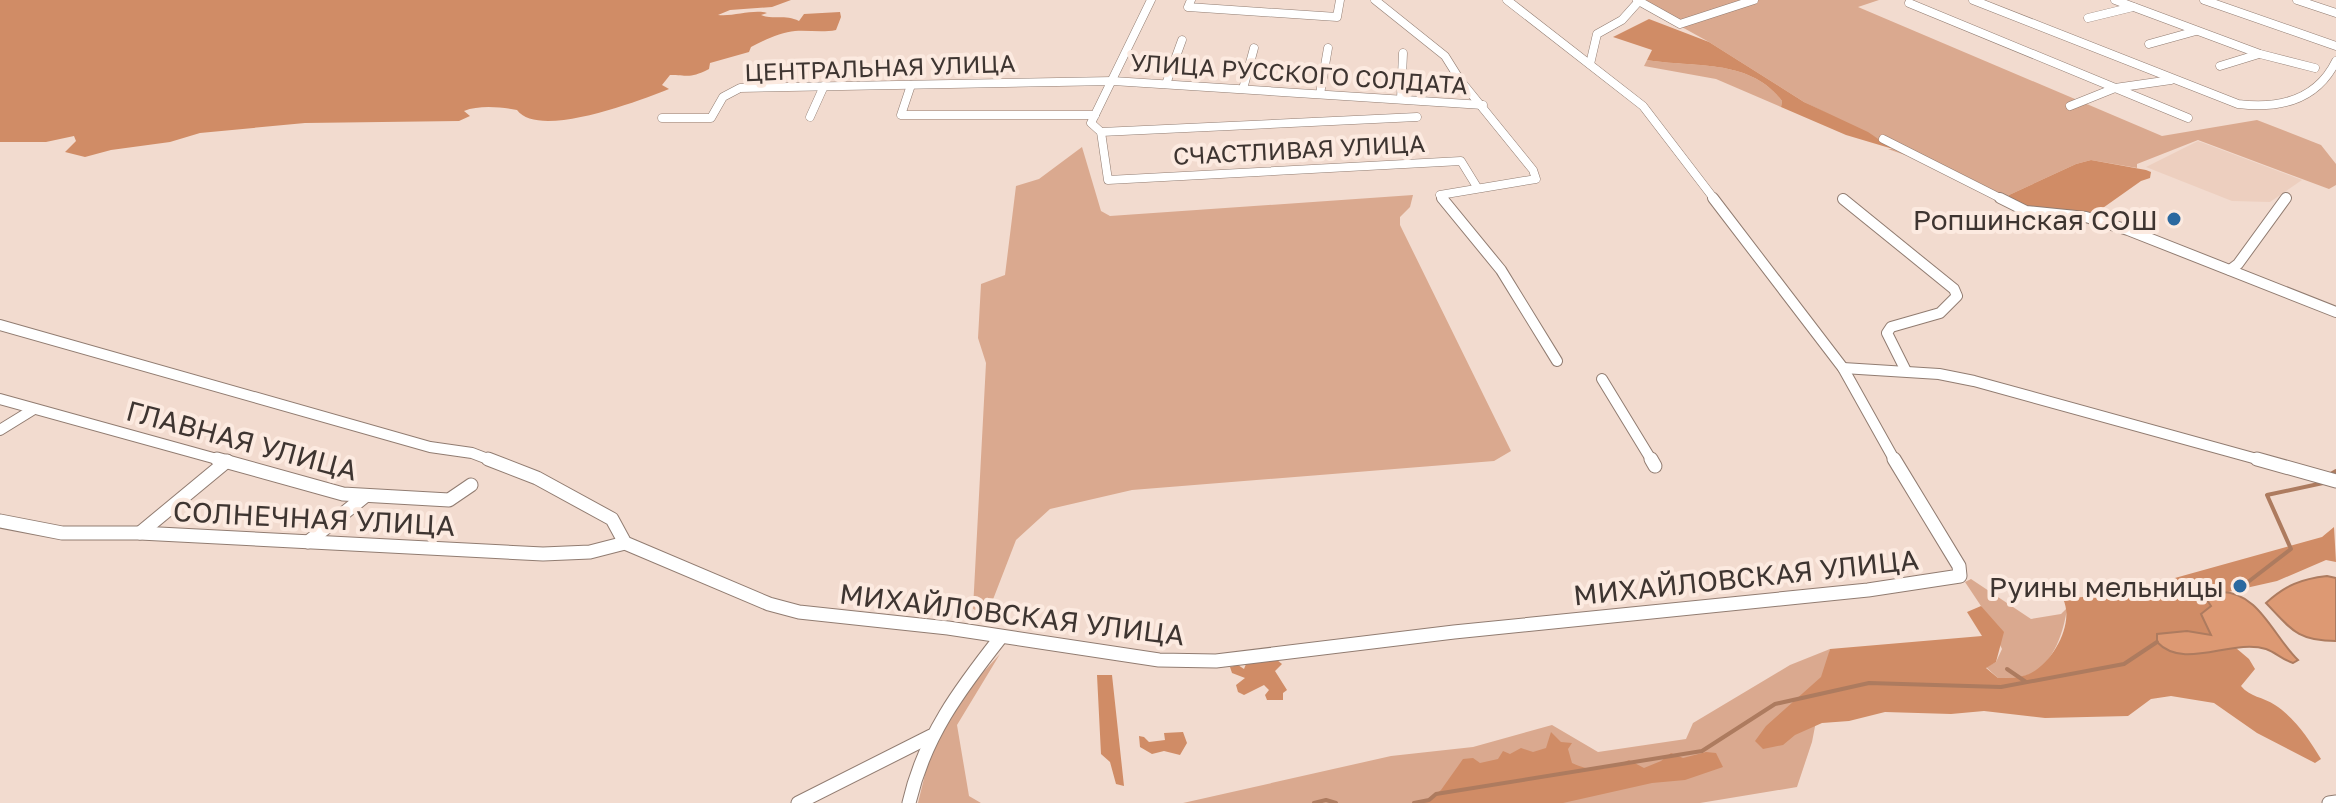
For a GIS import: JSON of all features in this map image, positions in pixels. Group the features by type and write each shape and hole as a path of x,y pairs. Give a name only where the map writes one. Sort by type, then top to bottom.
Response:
{"street":[{"path":"1151,0 1091,123 1101,132 1417,117"},
{"path":"1191,0 1188,7 1337,17 1340,0"},
{"path":"1375,0 1406,27 1429,40 1533,170 1536,179 1530,182 1477,187 1440,195 1501,270 1557,361"},
{"name":"МИХАЙЛОВСКАЯ УЛИЦА","path":"625,543 725,588 799,612 1159,660 1216,661 1454,632 1868,590 1960,576 1959,566 1843,368 1643,106 1507,0"},
{"path":"1590,64 1597,34 1622,20 1638,0 1680,24 1754,0"},
{"path":"1973,0 2238,104 2261,108 2284,106 2308,93 2332,71 2336,61"},
{"path":"2115,0 2260,54 2315,68"},
{"path":"2204,0 2336,46"},
{"path":"2297,0 2336,13"},
{"path":"1909,3 2188,118"},
{"path":"2088,18 2133,7"},
{"path":"2149,44 2197,30"},
{"path":"1166,84 1182,40"},
{"path":"1243,89 1254,48"},
{"path":"1320,94 1328,48"},
{"path":"1401,99 1403,53"},
{"path":"2220,66 2260,54"},
{"path":"2070,106 2115,88 2175,79"},
{"name":"УЛИЦА РУССКОГО СОЛДАТА","path":"1113,81 1483,105"},
{"name":"ЦЕНТРАЛЬНАЯ УЛИЦА","path":"662,118 711,118 723,97 740,88 1113,81"},
{"path":"911,85 901,115 1095,115"},
{"path":"810,117 824,86"},
{"name":"СЧАСТЛИВАЯ УЛИЦА","path":"1101,132 1108,180 1461,161 1477,187"},
{"path":"1883,139 2026,211 2103,222 2165,243 2336,312"},
{"path":"2230,270 2238,264 2286,198"},
{"path":"1843,199 1892,236 1954,289 1957,296 1940,313 1891,327 1887,333 1906,371"},
{"path":"0,325 38,332 127,362 167,370 430,447 472,453 549,484 612,519 625,543"},
{"path":"1843,368 1906,371 1974,381 2336,481"},
{"path":"1602,379 1655,466"},
{"name":"ГЛАВНАЯ УЛИЦА","path":"0,399 343,494 449,500 471,485"},
{"path":"0,430 34,409"},
{"path":"140,533 227,461"},
{"path":"308,542 364,497"},
{"name":"СОЛНЕЧНАЯ УЛИЦА","path":"0,521 62,533 140,533 543,554 590,552 625,543"},
{"path":"909,803 940,715 1001,637"},
{"path":"798,803 931,736"},
{"path":"2329,803 2336,802"}],"shaded area":[{"path":"0,0 791,0 772,7 730,10 718,15 761,12 767,13 761,15 799,21 804,14 840,12 841,17 836,30 795,31 767,39 751,47 749,52 710,63 709,69 697,74 670,75 662,85 669,89 591,115 546,121 529,118 517,110 483,107 464,111 470,116 459,121 305,123 200,133 170,142 85,157 65,152 76,141 74,136 46,142 0,142"},
{"path":"1633,0 1879,0 1858,7 2162,136 2257,120 2321,145 2336,164 2336,185 2329,189 2198,140 2137,164 2137,168 2091,160 2076,164 2009,195 2006,201 1922,161 1888,149 1893,149 1892,146 1804,102 1709,42"},
{"path":"1649,19 1709,42 1804,102 1868,132 1893,149 1846,135 1781,107 1782,101 1769,87 1738,71 1647,60 1652,50 1613,37"},
{"path":"1647,60 1738,71 1769,87 1782,101 1781,107 1716,79 1644,66"},
{"path":"2198,141 2302,180 2270,202 2232,201 2146,167"},
{"path":"1082,147 1101,211 1110,216 1413,195 1410,207 1400,217 1400,225 1511,451 1494,461 1132,490 1050,509 1016,540 987,615 973,609 986,363 978,338 981,284 1005,275 1016,186 1039,179"},
{"path":"2091,160 2146,170 2151,172 2150,178 2141,181 2083,222 2006,201 2009,195"},
{"path":"2334,527 2336,562 2326,560 2277,581 2206,597 2212,606 2212,635 2187,631 2157,634 2224,649 2236,648 2255,669 2241,686 2275,705 2295,723 2321,759 2315,763 2257,733 2214,703 2171,696 2151,699 2128,716 2045,718 1984,711 1951,714 1885,712 1849,721 1822,723 1795,735 1783,745 1763,749 1755,741 1766,726 1821,677 1830,649 1982,636 1967,612 1981,606 2004,632 1996,662 1986,668 1998,678 2022,676 2038,669 2060,641 2066,619 2063,599 2121,593 2322,537"},
{"path":"2327,576 2336,578 2336,641 2303,636 2266,603 2294,584"},
{"path":"1971,579 2031,619 2061,614 2067,608 2055,649 2034,672 1998,678 1986,667 1996,662 2002,649 1981,606 1965,582"},
{"path":"2221,592 2246,599 2298,660 2293,663 2269,650 2253,647 2181,654 2157,642 2157,634 2187,631 2211,635 2201,614 2211,606 2205,597"},
{"path":"1830,649 1812,742 1797,787 1700,803 1183,803 1391,756 1473,747 1552,725 1598,752 1686,739 1693,723 1790,665"},
{"path":"1000,654 957,725 969,796 981,803 918,803 930,754 954,704"},
{"path":"1277,660 1282,664 1275,671 1287,690 1283,693 1283,700 1267,700 1265,695 1269,690 1264,685 1244,695 1238,692 1236,685 1245,678 1232,673 1230,667 1238,665 1244,669 1246,664"},
{"path":"1097,675 1112,675 1124,786 1116,784 1110,762 1101,754"},
{"path":"1183,732 1187,743 1180,755 1164,751 1152,754 1140,747 1139,736 1149,742 1165,740 1164,733"},
{"path":"1551,732 1561,742 1572,743 1568,749 1572,763 1587,768 1607,768 1629,760 1644,768 1671,753 1683,758 1706,752 1716,753 1723,767 1685,780 1652,783 1563,803 1424,803 1441,790 1463,759 1473,758 1480,763 1498,759 1503,751 1510,754 1521,748 1533,752 1546,748"}],"waterway":[{"path":"2329,475 2336,471"},
{"path":"2235,592 2291,549 2267,495 2323,483"},
{"path":"1414,803 1429,800 1436,794 1702,751 1775,704 1869,683 2001,687 2124,664 2157,642"},
{"path":"2007,669 2026,682"},
{"path":"1314,803 1326,800 1336,803"}],"place":[{"name":"Ропшинская СОШ","path":"2174,219"},
{"name":"Руины мельницы","path":"2240,586"}]}
